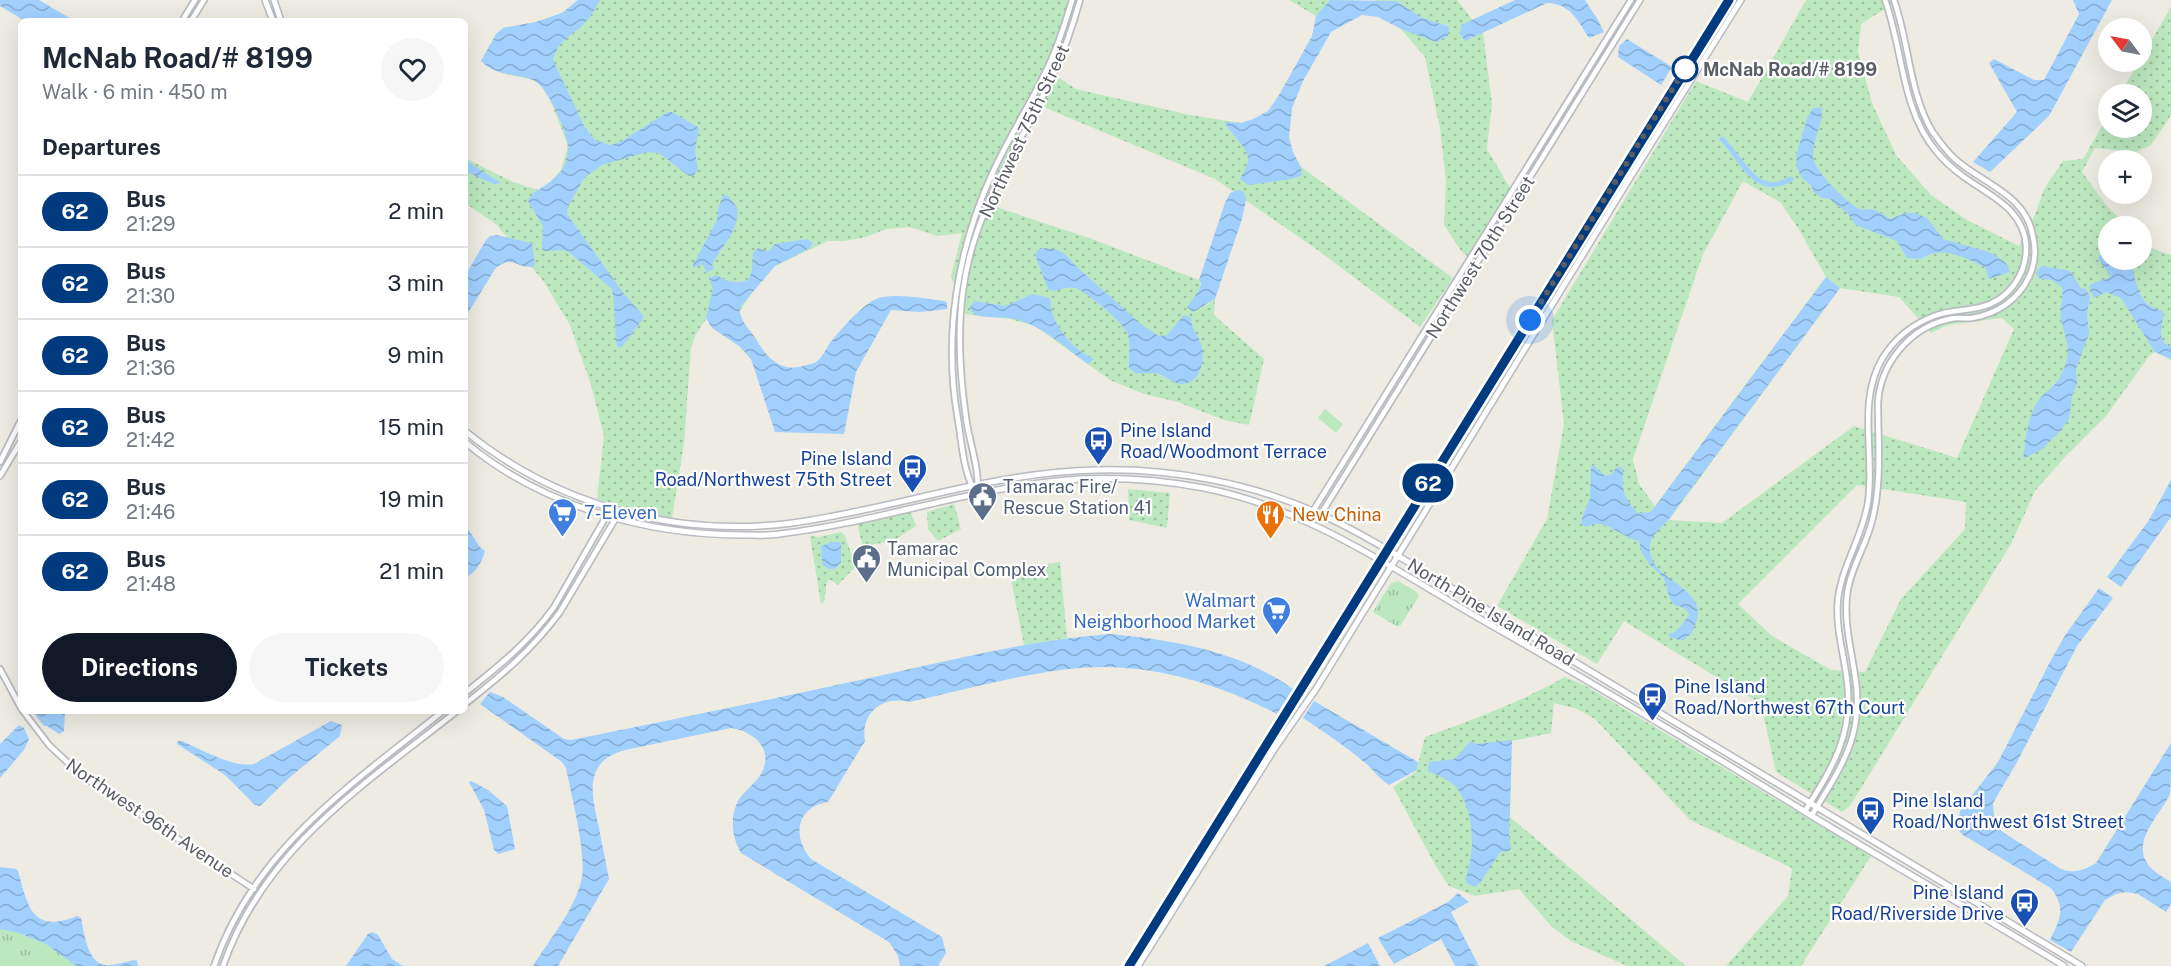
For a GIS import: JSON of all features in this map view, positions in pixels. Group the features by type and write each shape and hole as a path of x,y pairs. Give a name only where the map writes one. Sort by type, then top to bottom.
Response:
{"main road":[{"path":"264,0 272,18"},
{"path":"273,0 280,18"},
{"path":"1129,966 1729,0"},
{"path":"1138,966 1263,766 1316,689 1742,0"},
{"name":"North Pine Island Road","path":"468,433 530,475 559,489 620,512 697,525 746,527 811,520 979,484 1068,471 1123,469 1182,475 1237,486 1313,511 1398,556 2082,966"},
{"name":"North Pine Island Road","path":"468,444 539,489 606,516 694,533 774,535 977,494 1074,479 1116,478 1168,482 1236,496 1295,517 1343,539 1380,560 1558,662 2064,966"}],"street":[{"path":"184,18 195,0"},
{"path":"193,18 204,0"},
{"name":"Northwest 75th Street","path":"977,494 971,486 960,436 953,385 952,338 957,289 970,234 989,182 1046,71 1072,0"},
{"name":"Northwest 75th Street","path":"977,494 979,484 968,433 961,383 960,328 963,290 985,208 999,176 1053,74 1071,30 1080,0"},
{"name":"Northwest 70th Street","path":"1313,511 1631,0"},
{"name":"Northwest 70th Street","path":"1321,514 1640,0"},
{"path":"1805,811 1837,757 1849,713 1838,607 1844,574 1868,502 1869,404 1875,374 1892,345 1919,322 1942,313 1992,304 2004,296 2014,286 2022,272 2026,245 2024,233 2013,213 2000,200 1949,166 1934,148 1915,115 1885,0"},
{"path":"1812,816 1844,760 1856,730 1858,695 1846,608 1852,576 1867,540 1876,503 1878,390 1890,363 1911,338 1951,318 1983,316 2010,303 2030,276 2035,247 2027,217 2014,200 1954,159 1940,143 1924,113 1894,0"},
{"path":"1895,36 1903,33"},
{"path":"2013,213 2014,200"},
{"path":"1419,341 1426,345"},
{"path":"0,462 18,426"},
{"path":"0,476 18,446"},
{"path":"1351,450 1358,454"},
{"path":"1335,477 1341,481"},
{"path":"468,691 529,639 554,607 611,508"},
{"path":"468,702 520,660 534,645 560,612 620,512"},
{"path":"582,559 590,562"},
{"name":"Northwest 96th Avenue","path":"0,669 18,703"},
{"name":"Northwest 96th Avenue","path":"25,714 49,745 81,775 259,892"},
{"path":"214,966 228,930 253,888 299,830 439,714"},
{"path":"223,966 236,933 259,892 283,860 321,820 453,714"}],"green space":[{"path":"578,0 1083,0 1068,50 1056,76 1076,89 1190,115 1241,123 1453,278 1420,327 1319,251 1215,179 1041,106 990,205 1092,239 1199,280 1205,306 1215,299 1214,315 1264,359 1249,425 1224,420 1178,402 1144,394 1110,380 1035,326 1010,319 965,314 951,276 962,233 937,236 910,227 886,229 866,237 828,241 775,266 757,286 739,312 706,319 695,336 691,348 684,443 672,518 597,499 604,436 592,388 570,325 544,282 496,224 468,205 468,160 513,182 538,190 545,187 561,170 568,146 551,102 542,86 533,80 501,73 481,61 496,34 503,28 536,22 562,13"},
{"path":"1289,0 1355,0 1316,16"},
{"path":"1376,0 1457,0 1483,33 1492,104 1487,149 1510,188 1468,257 1444,225 1446,180 1440,128 1425,57"},
{"path":"1806,0 1899,0 1861,24 1858,51 1872,103 1896,155 1931,195 1967,220 2019,246 2035,215 2044,189 2063,161 2083,159 2098,133 2098,138 2152,138 2152,84 2126,84 2133,72 2152,72 2152,40 2171,7 2171,115 2151,145 2140,150 2095,148 2082,172 2098,194 2098,204 2105,204 2117,216 2098,216 2098,270 2152,270 2152,248 2171,254 2171,360 2155,352 2150,355 2106,416 2035,491 2011,544 1850,806 1842,812 1776,772 1761,704 1624,621 1597,664 1497,606 1547,519 1564,424 1552,320 1696,81 1748,102","holes":["1743,181 1780,202 1826,277 1655,506 1639,484 1633,459 1703,254","1840,288 1899,297 1931,333 1948,325 2002,318 2014,329 1957,458 1854,426 1722,523 1669,520","1857,485 1966,502 1965,529 1901,599 1865,672 1831,670 1772,636 1738,604"]},
{"path":"1325,409 1343,424 1336,433 1318,418"},
{"path":"1128,489 1170,493 1167,528 1129,520"},
{"path":"954,504 961,529 938,541 928,529 927,512"},
{"path":"910,510 916,526 893,541 864,546 862,544 857,521"},
{"path":"841,532 845,536 851,553 865,562 855,567 838,585 829,579 826,584 825,600 821,604 810,536 819,537"},
{"path":"1060,562 1067,638 1024,645 1009,570"},
{"path":"1398,581 1417,592 1419,596 1400,626 1396,626 1373,612 1391,583"},
{"path":"1565,677 1586,686 1871,856 1801,966 1726,966 1788,896 1792,868 1690,820 1595,719 1577,709 1554,703 1551,733 1512,741 1510,817 1686,966 1627,966 1571,941 1552,927 1519,889 1475,896 1449,886 1393,787 1416,772 1425,737 1531,695"},
{"path":"0,928 32,936 52,946 79,966 0,966"},
{"path":"8,956 28,958 47,966 2,966 1,958"}],"water":[{"path":"0,0 39,0 70,18 20,18 0,6"},
{"path":"578,0 600,0 584,24 561,44 553,60 585,128 595,140 610,145 620,142 668,112 672,112 699,128 695,151 698,169 694,175 689,176 659,153 647,152 602,165 584,178 568,207 567,214 624,294 643,315 643,319 621,348 617,346 616,341 612,289 570,253 564,250 544,251 542,249 543,226 528,201 531,196 557,176 566,162 567,141 556,110 539,84 533,80 499,72 481,61 496,34 503,28 536,22 562,13"},
{"path":"1330,0 1396,1 1421,17 1449,27 1448,36 1436,42 1403,30 1378,17 1362,15 1331,32 1303,81 1292,108 1289,137 1293,152 1301,167 1302,176 1248,185 1240,179 1247,165 1248,155 1225,122 1241,123 1268,111 1312,36 1316,16"},
{"path":"1515,0 1585,0 1604,32 1589,38 1577,19 1568,10 1562,6 1547,3 1465,41 1460,34 1461,25"},
{"path":"2073,0 2112,0 2102,18 2098,18 2098,26 2049,116 1990,172 1973,162 2017,112 1989,63 1994,59 2034,80 2044,80 2079,14"},
{"path":"1627,39 1672,67 1661,85 1618,57 1619,46"},
{"path":"1822,107 1813,158 1825,178 1848,201 1860,209 1875,210 1890,219 1906,213 1916,213 1927,218 1943,239 1992,253 2006,263 2010,272 1989,279 1985,267 1953,254 1937,253 1921,259 1907,258 1897,241 1856,225 1847,213 1830,199 1822,198 1814,192 1797,168 1796,156 1807,118 1813,108"},
{"path":"468,162 501,183 493,184 468,172"},
{"path":"1238,190 1244,192 1246,200 1242,219 1215,299 1193,312 1187,307 1199,290 1201,284 1199,280 1225,203 1230,193"},
{"path":"723,195 727,195 737,207 736,223 712,265 714,268 707,273 702,264 693,268 693,265 717,220"},
{"path":"496,235 532,243 535,265 527,267 505,262 495,269 468,313 468,271 490,236"},
{"path":"807,239 813,243 810,248 775,266 740,307 743,320 760,346 769,357 781,365 795,368 816,362 851,319 876,299 900,296 947,303 947,309 920,312 891,310 856,372 844,434 775,432 751,359 739,346 712,328 706,318 713,289 709,278 717,275 733,282 745,281 749,279 753,253 758,248 768,252 775,244"},
{"path":"1043,248 1055,249 1064,253 1142,325 1159,336 1167,335 1184,315 1191,318 1200,340 1203,357 1197,376 1187,383 1180,384 1159,374 1135,373 1129,368 1128,335 1113,316 1080,290 1066,288 1053,291 1048,289 1035,255"},
{"path":"2043,266 2070,271 2081,288 2086,289 2090,297 2087,313 2089,334 2076,369 2077,384 2072,396 2069,419 2041,450 2023,459 2031,414 2040,398 2058,381 2068,353 2061,319 2062,287 2052,280 2040,279 2036,274"},
{"path":"2106,270 2132,270 2142,297 2154,308 2163,311 2161,336 2171,347 2171,359 2155,352 2121,298 2106,292 2094,298 2089,286 2111,276"},
{"path":"1826,277 1840,288 1651,541 1650,552 1657,567 1689,594 1698,612 1692,632 1682,640 1673,638 1669,636 1670,633 1678,629 1689,616 1688,613 1684,608 1674,605 1664,578 1650,565 1642,553 1639,541 1599,524 1587,527 1581,524 1590,498 1591,467 1593,465 1605,476 1611,475 1616,468 1620,467 1623,470 1624,493 1629,502 1638,513 1651,512"},
{"path":"1033,294 1049,298 1051,310 1063,333 1074,346 1094,359 1088,364 1047,334 1029,324 1014,319 976,315 970,307 974,301 1005,306"},
{"path":"2171,480 2171,517 2121,587 2107,577 2149,520"},
{"path":"468,529 485,551 478,567 468,576"},
{"path":"832,542 841,544 841,562 835,569 828,569 822,564 821,546"},
{"path":"2099,588 2113,598 2077,646 2016,764 1993,803 1994,816 2001,831 2061,869 2075,871 2087,868 2096,863 2171,743 2170,794 2148,830 2143,850 2145,860 2152,869 2171,882 2171,904 2166,912 2138,894 2126,892 2116,894 2105,900 2071,952 2050,940 2060,914 2059,903 2052,889 1963,835 1959,831 1958,821 1960,811 1998,762 2066,634"},
{"path":"1110,634 1182,644 1228,656 1273,676 1293,689 1277,714 1237,695 1173,675 1129,668 1083,668 1034,674 909,702 890,701 875,708 866,722 865,741 828,802 817,805 804,816 800,824 801,842 811,859 942,937 946,953 938,966 900,966 898,956 889,942 741,853 733,828 733,815 742,795 761,774 765,765 765,757 760,743 754,737 731,728 625,750 611,755 602,763 596,771 593,792 609,879 558,966 533,966 567,915 577,893 583,871 581,842 566,768 562,762 480,704 490,692 503,697 564,739 571,740 991,651"},
{"path":"1314,701 1418,762 1417,770 1389,785 1357,756 1303,718"},
{"path":"34,714 65,714 64,731 59,734 44,726"},
{"path":"331,721 342,725 340,736 289,778 260,806 255,805 225,775 177,744 178,741 182,741 227,761 246,765 254,764"},
{"path":"19,725 24,728 29,739 24,750 0,778 0,744"},
{"path":"1512,740 1509,836 1511,848 1509,851 1500,852 1475,887 1466,883 1472,846 1470,817 1467,808 1453,784 1428,771 1429,762 1455,759 1470,742 1477,744"},
{"path":"469,782 488,790 507,806 515,849 498,854 494,850 484,810"},
{"path":"0,867 18,871 29,906 41,919 50,922 77,916 81,918 87,945 98,962 111,965 134,960 137,961 138,966 76,966 46,944 19,933 0,929"},
{"path":"1458,893 1469,902 1451,912 1479,966 1455,966 1441,939 1394,964 1378,938 1448,902"},
{"path":"372,932 378,935 392,959 403,966 346,966 368,934"},
{"path":"1368,943 1380,966 1324,966"}],"waterway":[{"path":"1722,139 1759,181 1779,184 1791,179"}],"bus line":[{"name":"62","path":"1129,966 1729,0"}],"place":[{"name":"McNab Road/# 8199","path":"1685,69"},
{"name":"Pine Island Road/Woodmont Terrace","path":"1099,466"},
{"name":"Pine Island Road/Northwest 75th Street","path":"913,494"},
{"name":"Tamarac Fire/ Rescue Station 41","path":"982,522"},
{"name":"7-Eleven","path":"563,538"},
{"name":"New China","path":"1271,540"},
{"name":"Tamarac Municipal Complex","path":"866,584"},
{"name":"Walmart Neighborhood Market","path":"1277,636"},
{"name":"Pine Island Road/Northwest 67th Court","path":"1653,722"},
{"name":"Pine Island Road/Northwest 61st Street","path":"1871,836"},
{"name":"Pine Island Road/Riverside Drive","path":"2025,928"}],"route":[{"path":"1530,320 1691,59 1685,69"}]}
